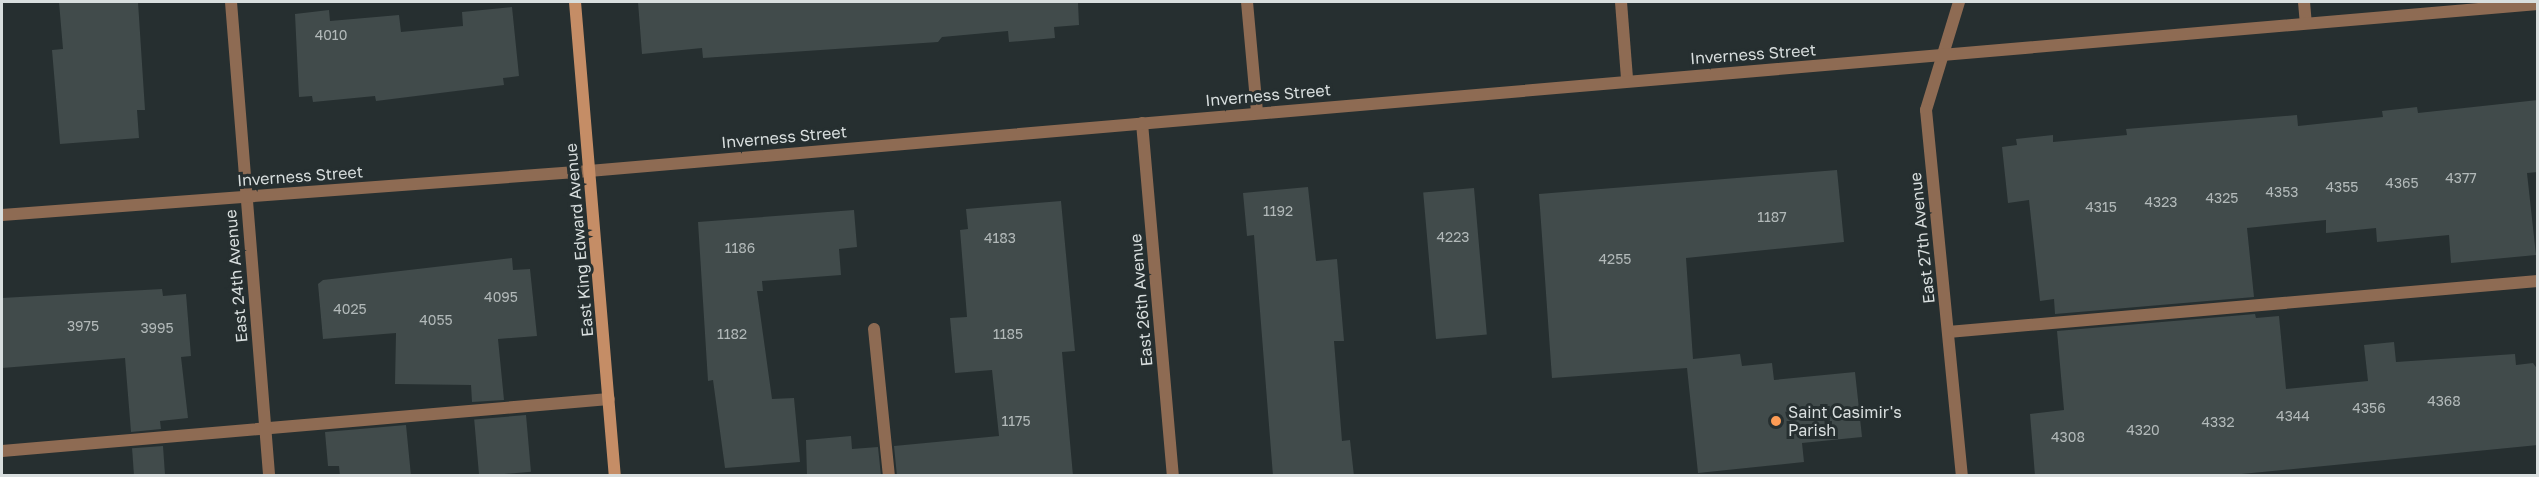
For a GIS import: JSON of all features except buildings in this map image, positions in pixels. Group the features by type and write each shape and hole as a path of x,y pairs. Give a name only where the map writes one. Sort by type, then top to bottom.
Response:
{"main road":[{"name":"East King Edward Avenue","path":"574,2 615,476"}],"street":[{"name":"East 24th Avenue","path":"231,2 269,476"},
{"path":"1247,2 1257,112"},
{"path":"1621,2 1628,79"},
{"name":"East 27th Avenue","path":"1959,2 1945,56 1926,110 1962,476"},
{"path":"2304,2 2306,23"},
{"name":"Inverness Street","path":"2,215 589,171 1628,79 1945,56 2538,4"},
{"name":"East 26th Avenue","path":"1142,123 1173,476"},
{"path":"1948,332 2538,281"},
{"path":"873,329 889,476"},
{"path":"2,451 609,399"}],"place":[{"name":"Saint Casimir's Parish","path":"1776,421"}]}
